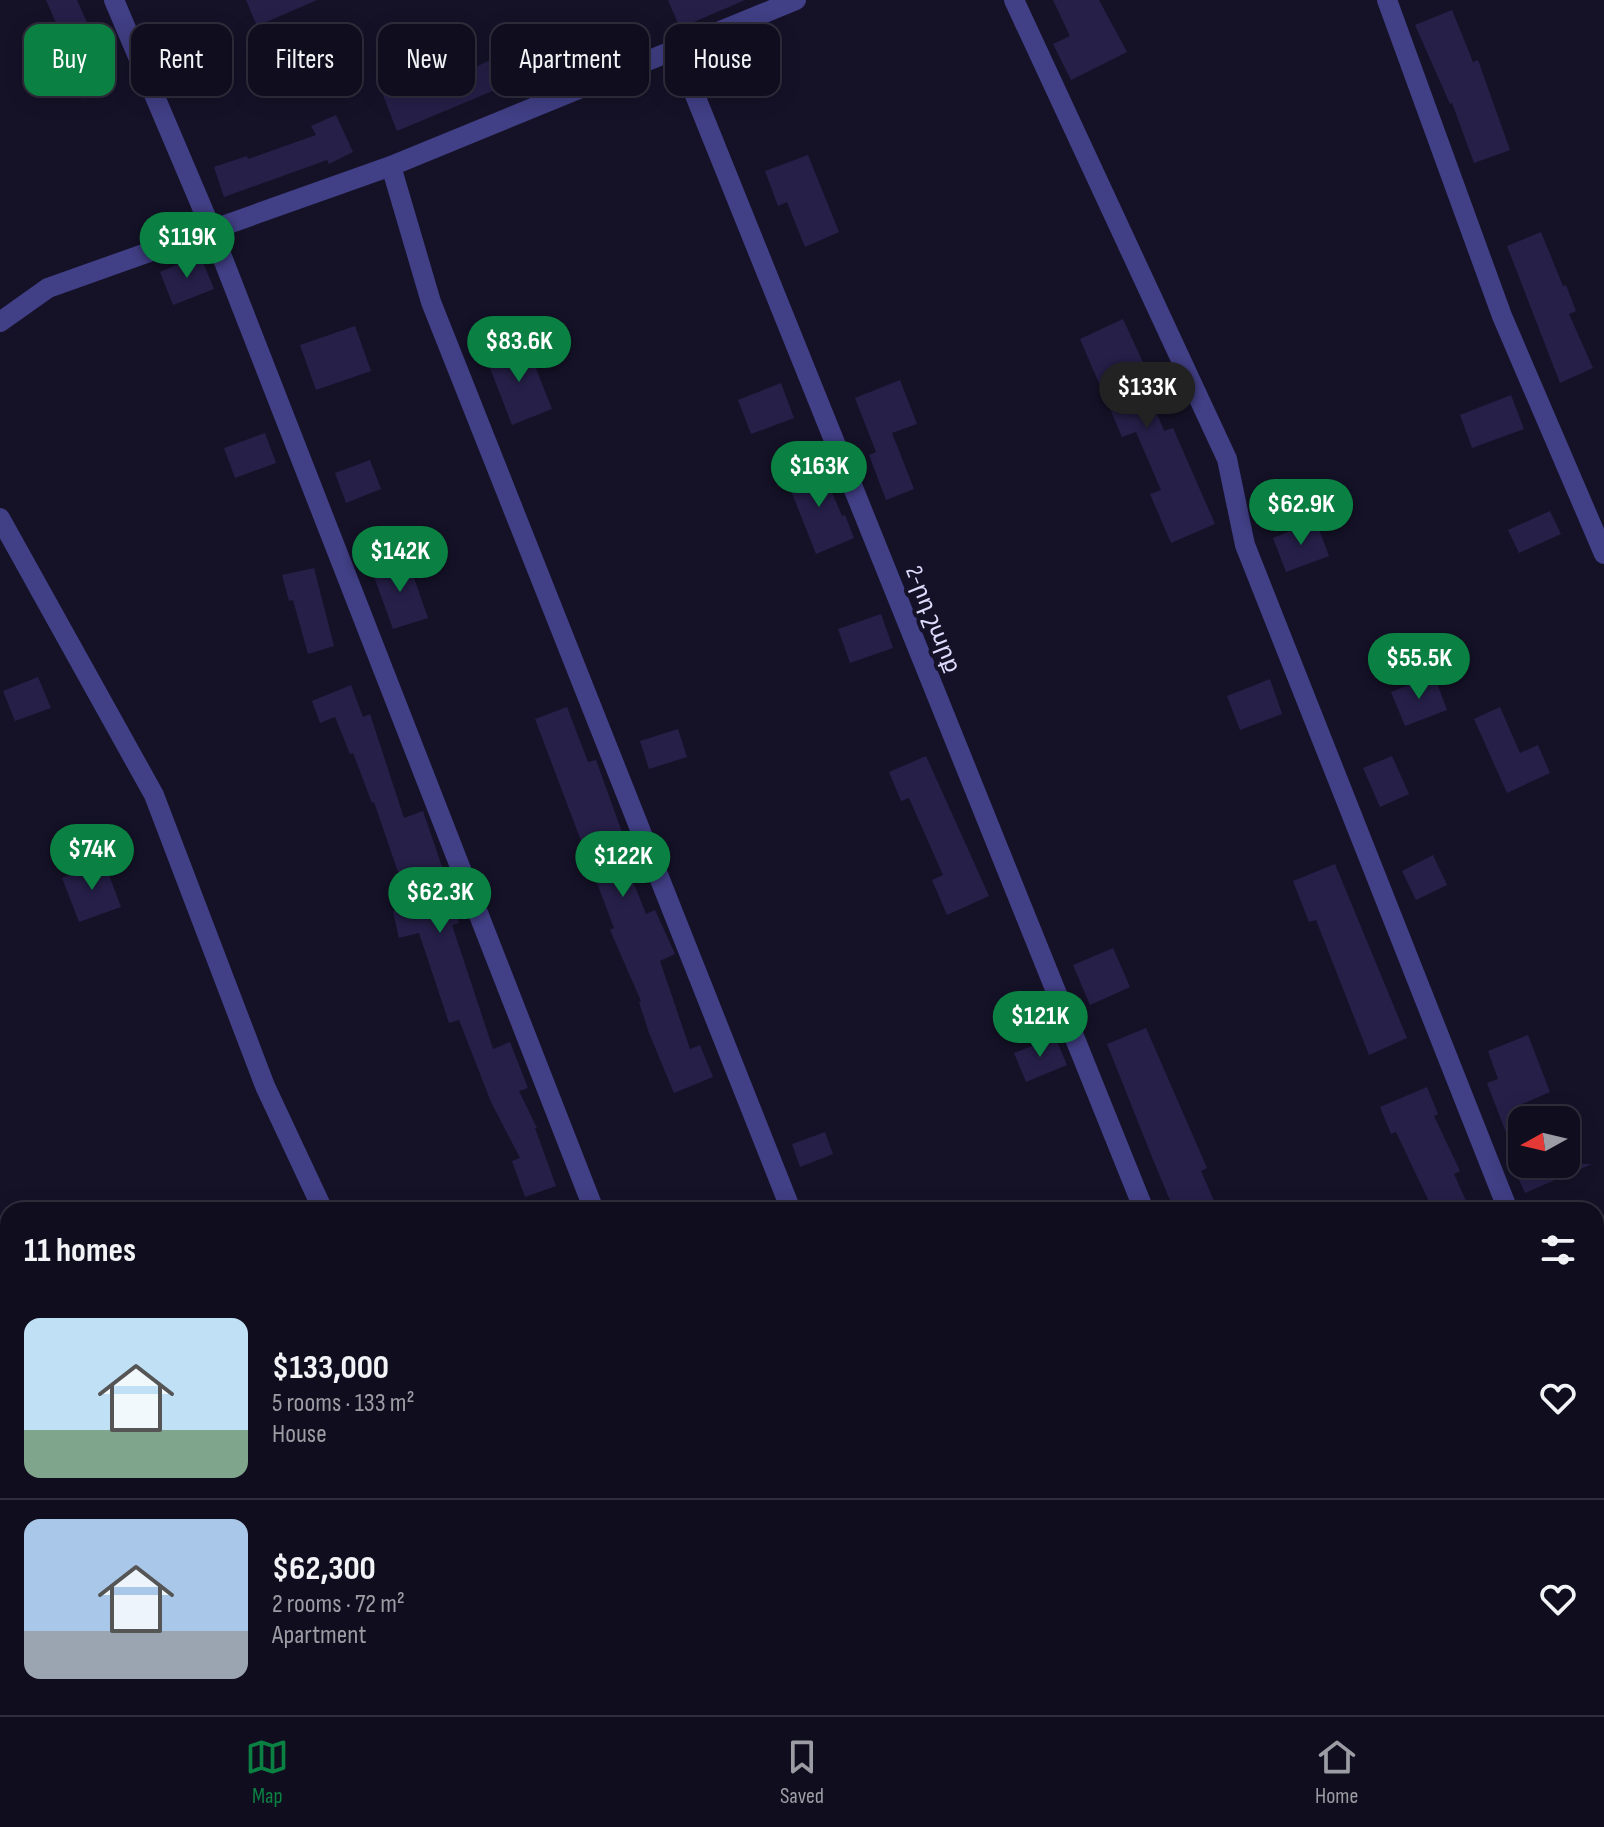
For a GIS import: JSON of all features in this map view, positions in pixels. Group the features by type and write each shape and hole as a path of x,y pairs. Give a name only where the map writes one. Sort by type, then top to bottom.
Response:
{"street":[{"path":"736,24 796,0"},
{"path":"1014,0 1227,459 1245,545 1505,1202"},
{"path":"1387,0 1502,316 1604,554"},
{"path":"119,1 212,231 591,1202"},
{"path":"0,322 48,288 391,166 665,53"},
{"name":"2-րդ շարք","path":"695,96 1141,1202"},
{"path":"391,166 431,302 788,1202"},
{"path":"0,518 154,795 265,1086 319,1202"}],"building":[{"path":"46,0 77,0 88,24 57,24"},
{"path":"246,0 317,0 262,24 256,24"},
{"path":"668,0 745,0 689,24 678,24"},
{"path":"1053,0 1099,0 1127,52 1071,80 1053,44 1070,36"},
{"path":"1452,10 1473,62 1478,60 1510,150 1474,163 1452,103 1415,25"},
{"path":"491,60 491,92 397,131 383,96 475,96 475,67"},
{"path":"336,115 353,152 329,164 327,160 224,197 214,167 247,156 248,159 316,135 311,126"},
{"path":"808,155 839,232 805,247 787,202 778,206 765,171"},
{"path":"1541,232 1576,311 1569,314 1593,368 1560,383 1507,246"},
{"path":"200,255 214,289 173,305 160,272"},
{"path":"1123,319 1147,371 1141,374 1164,431 1173,428 1215,524 1171,543 1150,494 1161,490 1136,432 1122,437 1080,339"},
{"path":"355,326 371,371 316,390 300,345"},
{"path":"526,343 552,409 512,425 486,358"},
{"path":"900,380 917,424 892,433 914,489 886,500 869,455 876,452 855,398"},
{"path":"781,383 794,418 751,434 738,400"},
{"path":"1511,395 1524,429 1472,448 1460,415"},
{"path":"265,433 276,463 235,478 224,448"},
{"path":"370,460 381,489 346,503 335,473"},
{"path":"820,464 854,538 816,554 786,478"},
{"path":"1550,511 1561,534 1519,553 1508,530"},
{"path":"1316,521 1329,556 1286,572 1273,538"},
{"path":"407,558 428,618 393,629 372,571"},
{"path":"314,568 334,646 308,654 293,600 289,601 282,575"},
{"path":"881,614 893,648 850,663 838,629"},
{"path":"1434,675 1447,710 1405,726 1391,692"},
{"path":"38,677 51,708 15,721 3,691"},
{"path":"1270,679 1282,714 1240,730 1227,696"},
{"path":"351,685 363,717 370,714 404,818 423,811 459,923 452,925 493,1049 510,1042 528,1088 519,1091 537,1128 556,1186 525,1197 512,1161 520,1158 491,1102 459,1020 449,1023 419,933 399,938 393,911 410,907 374,802 335,717 320,723 312,701"},
{"path":"567,707 588,762 596,760 628,849 621,852 646,914 655,910 675,954 660,961 690,1049 700,1045 713,1077 674,1093 649,1033 641,1001 610,930 614,928 535,719"},
{"path":"1500,707 1520,753 1538,745 1550,773 1507,793 1474,719"},
{"path":"678,729 687,757 649,769 640,741"},
{"path":"926,756 989,896 947,915 932,880 943,875 909,798 901,801 889,772"},
{"path":"1392,756 1409,794 1380,807 1363,768"},
{"path":"1433,855 1447,885 1416,900 1402,871"},
{"path":"104,862 121,907 79,922 62,878"},
{"path":"1335,864 1407,1038 1369,1055 1316,920 1309,922 1293,881"},
{"path":"1113,948 1130,987 1090,1005 1073,965"},
{"path":"1146,1028 1207,1168 1201,1171 1215,1202 1171,1202 1107,1044"},
{"path":"1528,1035 1550,1092 1522,1106 1508,1106 1508,1138 1487,1083 1498,1079 1488,1051"},
{"path":"1055,1037 1067,1065 1026,1082 1014,1053"},
{"path":"1427,1087 1438,1114 1434,1116 1460,1171 1454,1174 1466,1202 1429,1202 1396,1132 1391,1134 1380,1107"},
{"path":"825,1132 833,1154 800,1167 792,1144"},
{"path":"1518,1178 1560,1178 1525,1193"}]}
